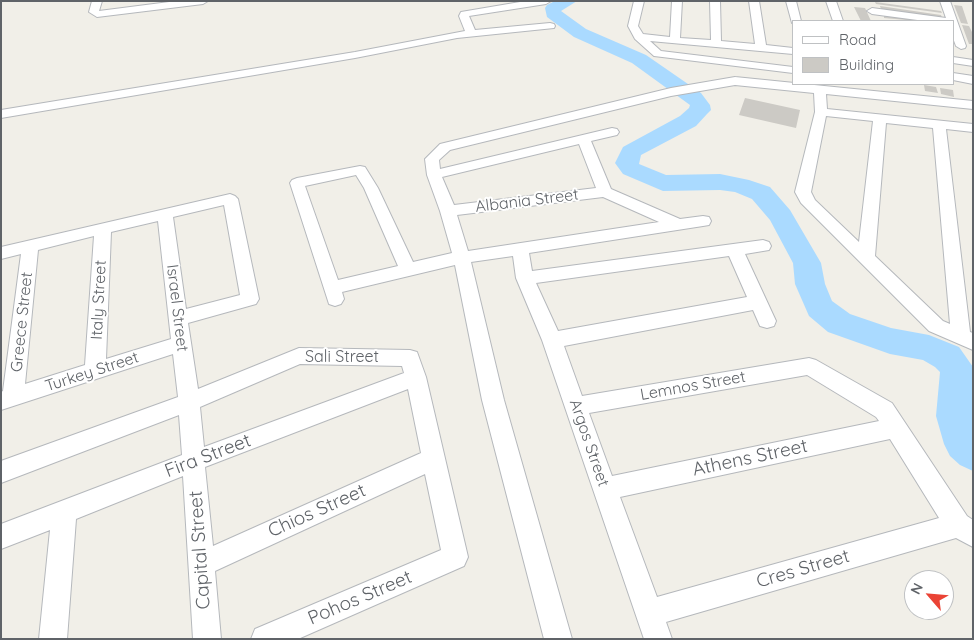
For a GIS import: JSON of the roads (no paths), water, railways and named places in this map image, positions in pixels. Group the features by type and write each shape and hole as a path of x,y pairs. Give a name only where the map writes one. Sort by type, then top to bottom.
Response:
{"street":[{"path":"97,1 94,12 97,14 139,5 203,1"},
{"path":"471,33 464,16 465,14 546,1"},
{"path":"639,1 633,26 639,37 658,54 666,57 792,70"},
{"path":"675,40 677,1"},
{"path":"715,1 716,44"},
{"path":"754,1 761,48"},
{"path":"791,1 796,20"},
{"path":"831,1 838,20"},
{"path":"870,6 877,20"},
{"path":"870,6 940,20"},
{"path":"944,6 951,20"},
{"path":"1,114 355,55 471,33 550,26"},
{"path":"954,28 959,42"},
{"path":"639,37 792,51"},
{"path":"954,60 973,63"},
{"path":"956,77 973,80"},
{"path":"956,77 969,101"},
{"path":"558,639 493,400 462,258 448,211 434,175 432,159 445,147 671,92 735,81 820,90 864,89 969,101"},
{"path":"820,90 820,112 803,192 809,203 936,326 967,340"},
{"path":"820,112 973,128"},
{"path":"866,258 880,118"},
{"path":"939,124 967,340"},
{"path":"434,175 612,132"},
{"path":"584,140 605,192 679,225"},
{"path":"408,270 371,188 360,170 297,183 334,294 408,270 462,258 703,222"},
{"name":"Albania Street","path":"448,211 605,192"},
{"path":"1,253 230,199 250,299 179,318"},
{"name":"Israel Street","path":"165,214 189,402"},
{"name":"Italy Street","path":"95,371 103,229"},
{"name":"Greece Street","path":"7,399 30,246"},
{"path":"526,278 764,246"},
{"name":"Argos Street","path":"520,248 526,278 552,340 658,639"},
{"path":"735,250 767,321"},
{"path":"552,340 757,302"},
{"name":"Turkey Street","path":"7,399 182,343"},
{"name":"Sali Street","path":"1,472 189,402 299,356 410,358 416,377 455,557"},
{"name":"Lemnos Street","path":"576,406 809,366 884,410 896,428"},
{"name":"Fira Street","path":"1,537 416,377"},
{"name":"Capital Street","path":"189,402 207,639"},
{"path":"896,428 965,530"},
{"name":"Athens Street","path":"605,489 896,428"},
{"name":"Chios Street","path":"202,564 434,459"},
{"path":"53,639 64,512"},
{"name":"Cres Street","path":"649,613 965,530"},
{"name":"Pohos Street","path":"265,639 455,557"}],"waterway":[{"path":"569,1 553,8 553,13 580,33 639,59 694,97 700,105 700,110 688,121 631,152 627,163 631,169 663,183 720,182 740,185 761,193 781,216 807,263 810,284 820,308 839,323 890,341 929,348 947,357 957,369 954,416 963,444 973,453"}]}
